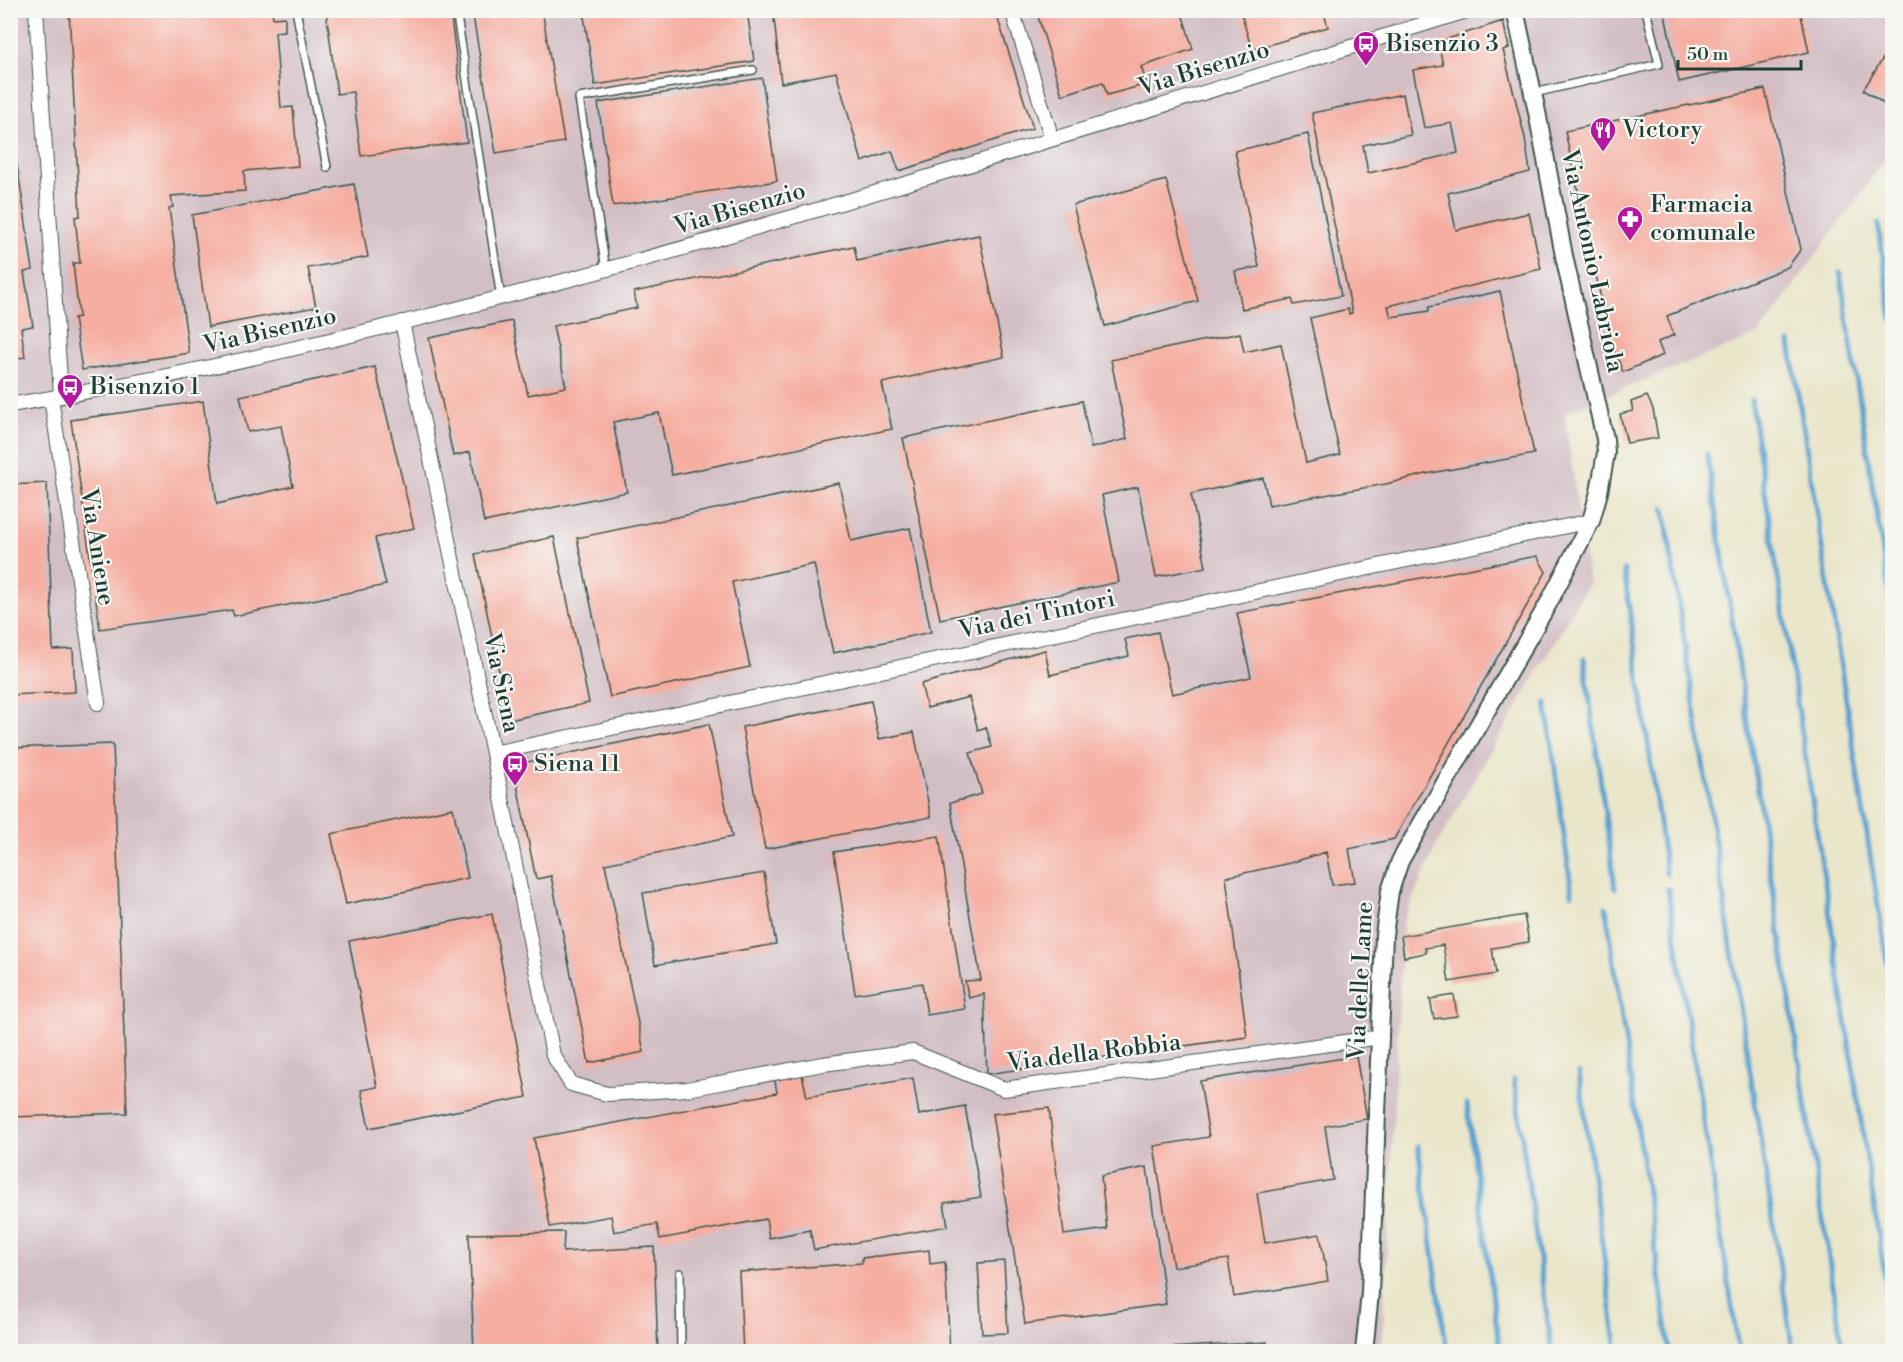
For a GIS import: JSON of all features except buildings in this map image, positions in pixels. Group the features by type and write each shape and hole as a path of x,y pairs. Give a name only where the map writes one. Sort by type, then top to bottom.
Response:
{"street":[{"name":"Via Aniene","path":"36,10 56,397 98,703"},
{"path":"1012,10 1049,129 1050,140"},
{"name":"Via Bisenzio","path":"10,405 187,374 501,298 606,270 829,208 1469,10"},
{"name":"Via Antonio Labriola","path":"1515,10 1564,256 1605,439 1606,453 1591,521"},
{"name":"Via Siena","path":"402,322 493,753 553,1055 572,1084"},
{"name":"Via dei Tintori","path":"493,753 1591,521"},
{"name":"Via delle Lame","path":"1364,1352 1370,1293 1383,935 1390,891 1400,861 1538,621 1591,521"},
{"name":"Via della Robbia","path":"572,1084 607,1094 687,1089 823,1064 913,1052 1004,1089 1381,1037"}],"lane":[{"path":"296,10 327,167"},
{"path":"456,10 501,298"},
{"path":"1533,94 1659,64 1646,10"},
{"path":"606,270 579,98 753,70"},
{"path":"680,1273 681,1352"}],"shaded area":[{"path":"10,11 1892,11 1892,150 1759,334 1564,413 1589,583 1437,844 1403,921 1382,1351 11,1351"}],"waterway":[{"path":"1878,223 1892,319"},
{"path":"1840,272 1892,613"},
{"path":"1790,343 1892,994"},
{"path":"1751,400 1892,1323"},
{"path":"1707,454 1843,1352"},
{"path":"1664,508 1793,1352"},
{"path":"1624,570 1666,873"},
{"path":"1584,658 1615,888"},
{"path":"1546,703 1572,894"},
{"path":"1668,889 1739,1352"},
{"path":"1606,907 1670,1352"},
{"path":"1579,1073 1617,1352"},
{"path":"1514,1080 1552,1352"},
{"path":"1467,1104 1500,1352"},
{"path":"1418,1146 1447,1352"}],"place":[{"name":"Bisenzio 3","path":"1366,67"},
{"name":"Victory","path":"1603,153"},
{"name":"Farmacia comunale","path":"1630,242"},
{"name":"Bisenzio 1","path":"70,410"},
{"name":"Siena 11","path":"515,787"}]}
